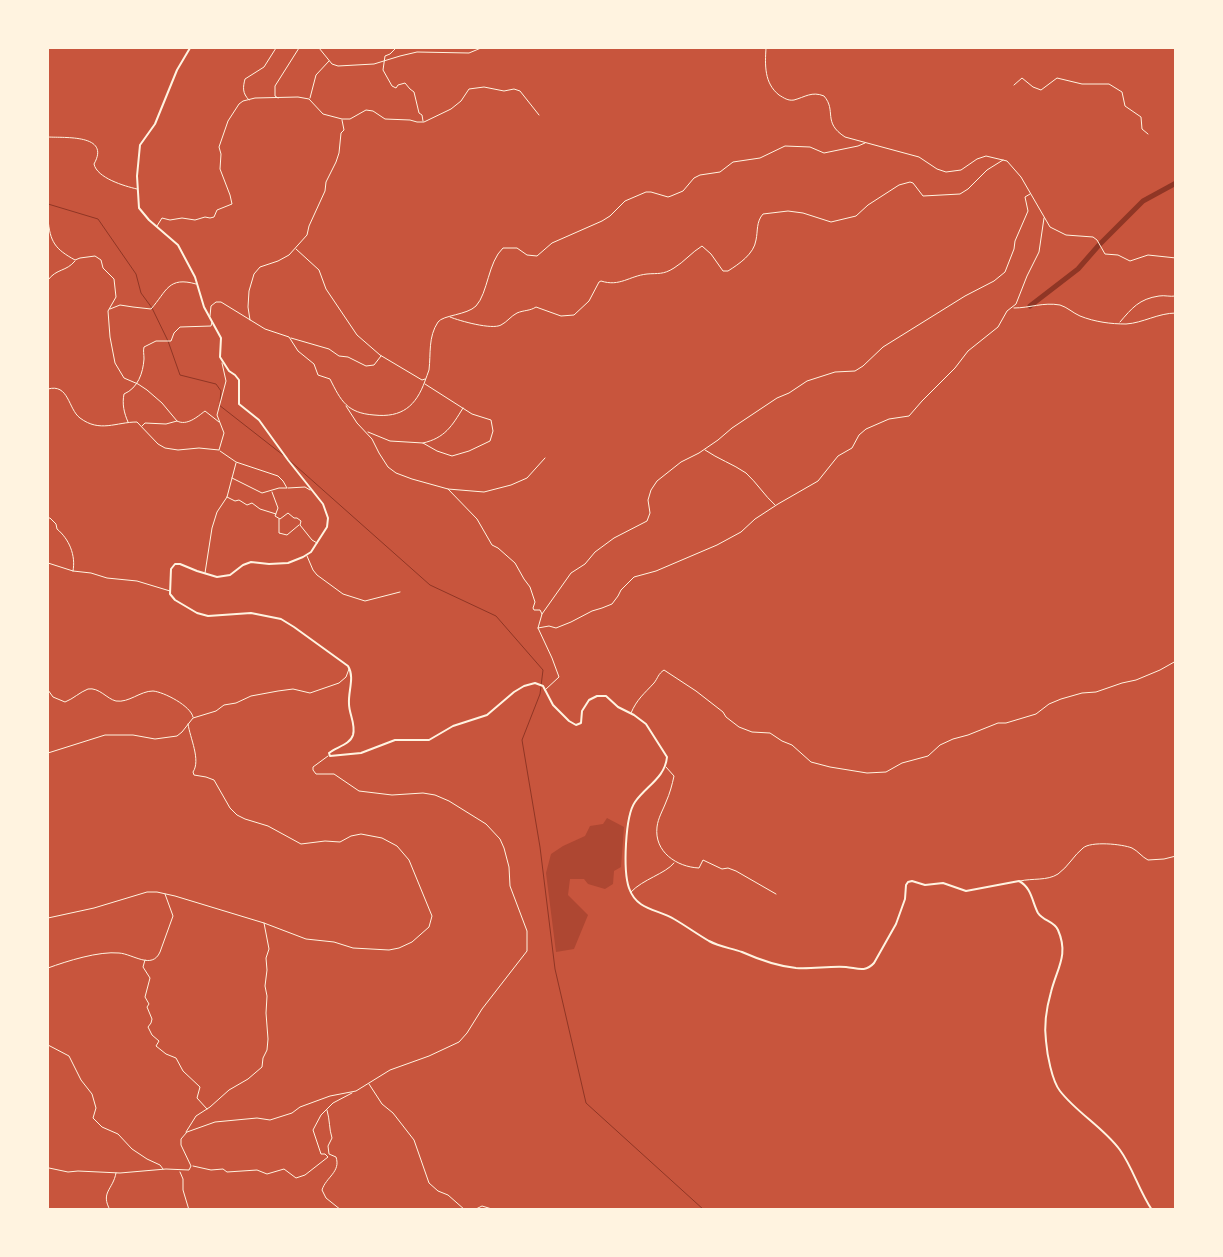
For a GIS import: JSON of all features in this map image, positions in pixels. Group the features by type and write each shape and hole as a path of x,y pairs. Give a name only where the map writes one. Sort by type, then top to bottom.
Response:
{"main road":[{"path":"190,48 177,70 155,124 140,145 137,189 139,208 145,217 178,245 194,277 204,307 221,338 219,351 222,363 240,380 240,406 259,420 292,466 325,506 328,518 326,528 314,549 296,561 281,564 251,562 243,565 233,573 222,577 205,574 180,564 175,564 171,569 170,591 175,600 197,613 208,616 251,613 281,619 294,626 350,668 349,706 353,721 353,734 350,740 331,751 329,755"},
{"path":"329,755 358,753 395,740 429,740 453,726 487,715 524,686 535,683 541,685 554,706 576,725 582,724 583,708 589,700 597,696 606,696 618,707 644,722 667,756 660,776 633,804 629,815 626,869 631,892 648,910 663,913 716,944 756,959 794,968 846,967 861,970 869,968 874,963 896,924 905,899 908,882 912,881 925,885 943,883 960,890 970,891 1019,882 1027,887 1041,916 1056,926 1062,946 1061,964 1050,996 1046,1039 1056,1086 1072,1104 1108,1135 1119,1148 1142,1196 1152,1210"}],"street":[{"path":"249,100 243,90 245,78 264,67 276,48"},
{"path":"278,98 275,96 275,86 299,48"},
{"path":"319,48 332,64 338,66 368,65 417,52 469,53 481,48"},
{"path":"396,48 385,56 383,70 392,86 396,88 398,85 405,83 414,92 416,107 418,113 422,115 424,122"},
{"path":"766,48 766,70 772,88 781,96 791,100 812,94 824,96 829,104 833,126 845,137 919,157 936,169 946,172 962,170 977,159 986,156 1008,161 1030,190 1030,194 1050,227 1072,236 1093,237 1097,240 1105,254 1118,255 1130,260 1148,255 1176,258"},
{"path":"309,99 316,75 329,60"},
{"path":"1014,85 1022,78 1033,87 1041,90 1057,78 1082,84 1108,84 1122,92 1125,106 1142,117 1142,129 1148,134"},
{"path":"157,227 162,218 170,220 182,218 195,220 214,217 217,210 232,204 220,169 221,154 219,147 228,121 243,101 298,97 309,99 323,114 342,119 350,119 366,110 373,111 385,120 424,122 451,109 461,101 469,89 484,87 504,91 514,89 520,91 540,115"},
{"path":"250,320 248,307 249,291 250,283 256,270 264,264 278,261 289,255 307,235 309,226 325,191 326,182 340,153 341,133 344,130 342,119"},
{"path":"48,137 93,142 99,152 99,156 94,164 96,169 110,179 137,189"},
{"path":"346,405 370,415 380,416 396,414 407,409 413,403 424,384 429,370 430,345 437,324 440,320 465,312 477,305 496,257 503,248 517,248 527,255 537,256 552,243 602,221 630,198 649,192 668,197 671,196 683,191 694,178 700,175 720,172 733,162 760,158 783,146 810,147 824,153 865,143"},
{"path":"450,317 462,322 498,327 516,314 536,307 561,316 574,315 589,301 599,282 620,282 647,274 659,274 673,269 702,246 711,254 723,271 728,271 748,256 755,247 759,219 763,214 788,211 831,222 856,216 868,205 899,185 910,182 913,183 923,196 960,194 968,189 987,170 1003,160"},
{"path":"545,690 559,677 552,658 541,639 538,628 542,614 571,573 585,564 595,552 614,538 647,521 650,513 648,500 651,490 657,481 681,462 704,449 732,428 807,380 835,372 855,371 883,347 965,296 994,281 1005,272 1015,241 1028,211 1025,197 1030,194"},
{"path":"1013,308 1039,254 1044,229 1044,218"},
{"path":"48,219 50,237 60,252 75,260"},
{"path":"1044,229 1050,227"},
{"path":"296,248 319,270 326,289 352,329 372,350 422,380 426,379"},
{"path":"48,280 53,273 70,267 75,260 80,258 95,256 100,260 103,268 114,279 116,296 110,309 110,336 114,362 124,378 137,384 162,403 176,421 180,423 197,418 206,410 220,422"},
{"path":"110,309 120,305 151,309 168,286 175,282 196,284"},
{"path":"1119,323 1138,302 1162,296 1176,296"},
{"path":"210,316 211,306 216,302 229,306 241,316 268,331 329,349 339,356 348,357 366,366 374,365 381,356"},
{"path":"538,628 549,626 556,628 612,604 621,590 634,577 656,571 717,545 740,532 776,505 818,481 838,456 852,448 866,429 889,419 910,416 922,401 955,368 968,351 998,327 1007,311 1013,308 1034,307 1046,303 1061,305 1092,320 1119,323 1135,322 1176,313"},
{"path":"128,422 123,406 124,394 129,392 139,380 144,360 144,346 156,340 170,341 180,327 206,328 211,326 212,322"},
{"path":"289,337 298,351 314,364 318,375 330,379 337,394 374,442 385,464 394,471 412,479 448,489 476,493 503,488 527,478 544,458"},
{"path":"219,450 224,433 218,413 226,381 222,363"},
{"path":"423,443 437,451 453,456 489,442 493,432 492,421 472,414 424,384"},
{"path":"48,389 55,388 66,394 77,415 87,422 109,427 128,422 137,422 158,444 165,448 178,450 199,448 219,450 236,462 278,476 287,488"},
{"path":"365,430 386,440 423,443 434,440 450,430 463,408"},
{"path":"142,426 146,423 166,424 176,421"},
{"path":"704,449 734,465 746,474 758,484 768,498 776,505"},
{"path":"205,574 214,520 227,497 236,462"},
{"path":"232,478 262,492 272,491 281,487 305,487 313,490"},
{"path":"448,489 477,519 492,545 516,563 531,589 535,602 534,610 540,610 542,614"},
{"path":"272,491 278,508 276,514"},
{"path":"227,497 235,501 239,500 247,505 252,503 260,509 276,514 279,519 278,533 287,534 300,525"},
{"path":"279,519 288,513 294,518 298,518 301,521 300,525 312,540 317,543"},
{"path":"48,518 56,524 57,529 63,534 71,548 74,556 73,571"},
{"path":"306,555 313,570 343,594 365,601 400,592"},
{"path":"48,563 73,571 91,573 107,578 137,581 170,591"},
{"path":"631,714 639,698 654,683 658,674 664,670 696,691 739,727 752,732 770,733 792,745 810,762 859,773 886,772 902,763 928,756 940,746 953,739 998,723 1006,723 1036,714 1049,704 1061,699 1082,693 1096,692 1136,680 1176,661"},
{"path":"48,753 105,735 126,735 155,739 177,736 194,718 212,713 224,705 236,703 252,696 293,689 310,693 339,683 346,676 350,668"},
{"path":"48,690 53,697 65,702 89,689 94,689 114,700 124,701 139,694 153,691 186,706 192,712 194,718"},
{"path":"48,918 94,908 147,892 175,896 264,923 306,939 334,942 354,948 388,950 399,948 412,942 430,927 432,916 409,860 397,846 382,838 361,834 351,836 340,842 325,841 301,844 268,826 237,815 230,808 214,780 194,775 193,772 196,767 195,752 188,724"},
{"path":"191,1166 211,1170 223,1169 227,1172 257,1170 267,1174 284,1169 296,1178 305,1175 328,1157 325,1154 321,1154 312,1130 333,1103 390,1070 458,1042 464,1037 502,982 526,952 526,931 512,895 504,848 493,830 474,816 435,795 423,793 392,795 359,791 334,774 315,773 314,766 329,755"},
{"path":"665,766 674,776 657,828 658,839 664,853 675,862 699,868 703,860 722,869 728,868 776,894"},
{"path":"1019,882 1058,874 1081,848 1090,844 1129,847 1146,859 1152,860 1176,856"},
{"path":"631,892 644,881 670,867 675,862"},
{"path":"48,968 67,961 112,953 120,953 144,960 154,960 158,957 172,922 172,912 165,894"},
{"path":"191,1166 181,1145 181,1139 196,1116 262,1067 263,1058 267,1050 268,1026 265,986 266,958 269,949 264,923"},
{"path":"144,960 143,967 150,978 144,997 149,1004 147,1007 152,1019 148,1027 152,1035 159,1041 156,1046 166,1054 176,1058 183,1071 200,1087 197,1098 207,1109"},
{"path":"48,1044 69,1056 81,1080 92,1094 96,1108 93,1118 102,1127 118,1134 132,1149 164,1169"},
{"path":"368,1084 382,1104 393,1113 414,1140 429,1183 438,1191 448,1195 465,1210"},
{"path":"186,1133 220,1122 257,1118 270,1120 292,1113 300,1107 330,1096 352,1092"},
{"path":"327,1110 332,1138 327,1150 328,1154 336,1157 338,1163 337,1168 324,1184 322,1190 326,1198 341,1210"},
{"path":"48,1169 68,1172 116,1173 164,1169 180,1171 189,1170 191,1166"},
{"path":"180,1171 189,1210"},
{"path":"110,1210 105,1202 106,1193 115,1179 116,1173"},
{"path":"474,1210 482,1206 495,1210"}],"shaded area":[{"path":"607,818 624,827 621,867 614,871 613,884 605,889 588,884 584,879 570,879 568,895 588,915 574,949 556,952 546,873 551,854 585,836 590,826 603,824"}],"waterway":[{"path":"1030,306 1078,269 1143,201 1176,183"},
{"path":"48,204 98,219 136,274 141,293 152,308 168,341 180,375 216,384 221,391 220,401"},
{"path":"219,405 283,455"},
{"path":"288,459 430,585 496,616 543,670 540,694 522,740 540,847 555,969 586,1103 704,1210"}]}
